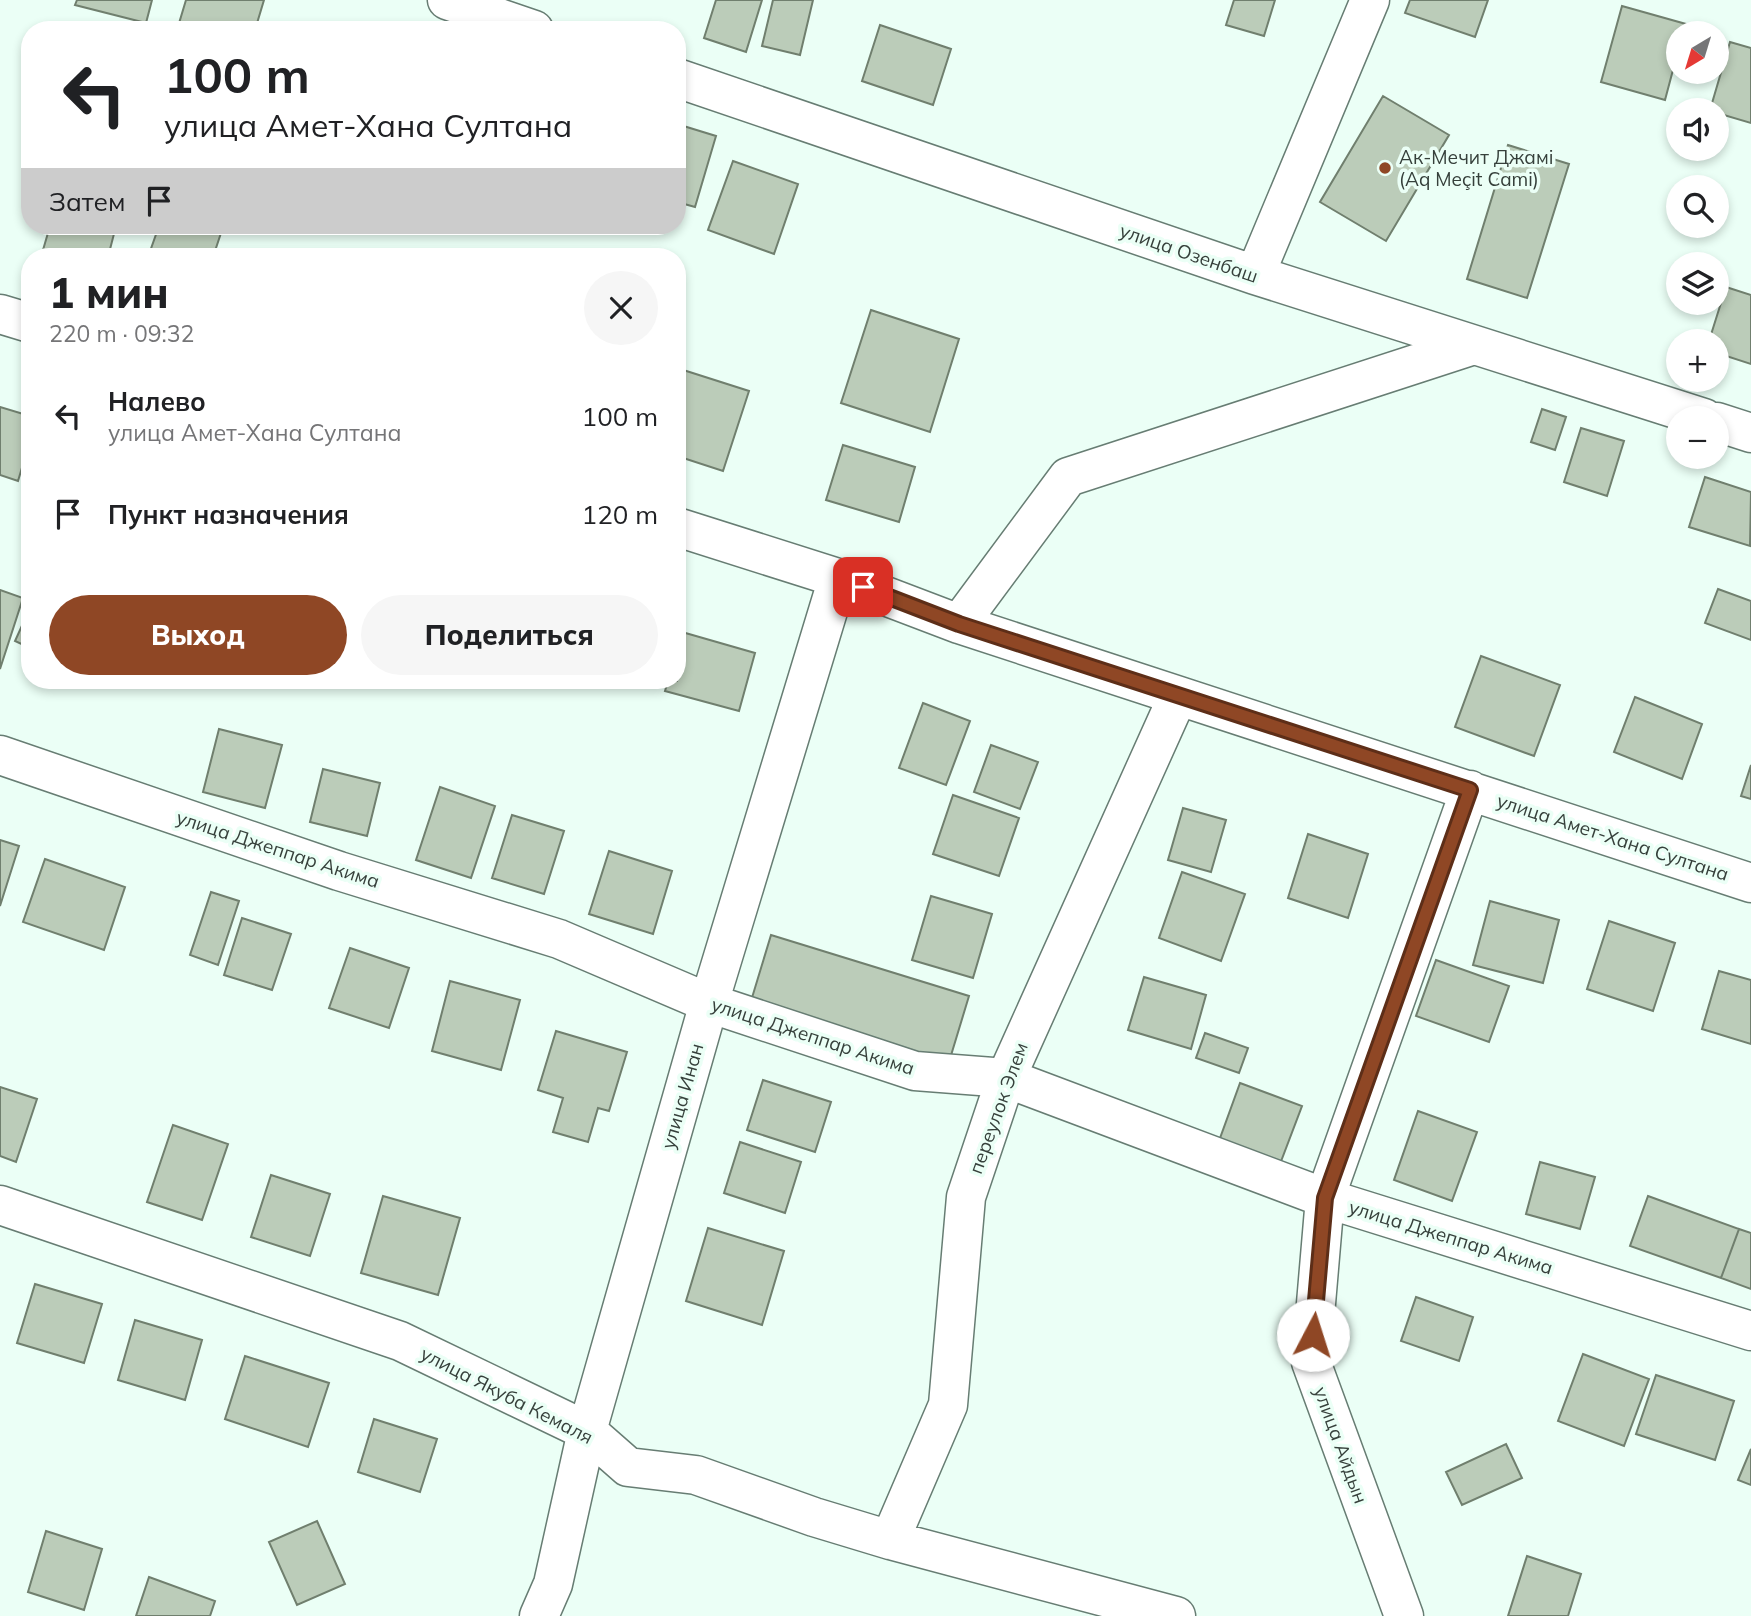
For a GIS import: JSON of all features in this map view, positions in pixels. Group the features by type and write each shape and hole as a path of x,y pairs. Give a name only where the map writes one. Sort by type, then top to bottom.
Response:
{"street":[{"path":"447,0 508,21"},
{"path":"1255,275 1370,0"},
{"name":"улица Озенбаш","path":"686,81 1255,275 1666,406"},
{"path":"0,314 21,320"},
{"path":"959,624 1068,477 1474,345"},
{"path":"1729,426 1751,433"},
{"name":"улица Амет-Хана Султана","path":"686,530 838,578 959,624 1751,883"},
{"name":"улица Инан","path":"539,1616 553,1584 587,1431 709,1003 838,578"},
{"name":"переулок Элем","path":"890,1540 948,1405 966,1197 1006,1078 1178,696"},
{"name":"улица Джеппар Акима","path":"0,755 339,871 559,939 709,1003 915,1071 1006,1078 1325,1198 1751,1331"},
{"name":"улица Айдын","path":"1404,1616 1311,1362 1325,1198 1470,790"},
{"name":"улица Якуба Кемаля","path":"0,1205 400,1340 587,1431 628,1466 696,1475 814,1517 890,1540 1176,1616"}],"building":[{"path":"77,0 152,0 147,21 75,5"},
{"path":"186,0 264,0 258,21 180,21"},
{"path":"716,0 762,0 746,52 704,38"},
{"path":"773,0 813,0 800,55 762,46"},
{"path":"1234,0 1275,0 1264,36 1226,25"},
{"path":"1410,0 1488,0 1475,37 1405,13"},
{"path":"1622,6 1675,21 1666,21 1666,84 1669,84 1665,100 1601,82"},
{"path":"880,25 951,49 933,105 862,81"},
{"path":"1730,42 1751,48 1751,123 1729,117 1729,98 1714,98 1718,84 1729,84"},
{"name":"Ак-Мечит Джамі (Aq Meçit Cami)","path":"1383,96 1449,135 1386,241 1320,202"},
{"path":"686,127 716,136 695,207 686,204"},
{"path":"1508,145 1569,164 1527,298 1467,279"},
{"path":"733,161 798,184 774,254 708,230"},
{"path":"47,235 114,235 110,248 44,248"},
{"path":"156,235 220,235 216,248 151,248"},
{"path":"1729,288 1751,295 1751,364 1729,357 1729,329 1713,329 1717,315 1729,315"},
{"path":"871,310 959,339 930,432 841,403"},
{"path":"686,371 749,391 723,471 686,459"},
{"path":"0,407 21,413 21,471 18,481 0,475"},
{"path":"1542,409 1566,417 1555,450 1531,442"},
{"path":"1581,428 1624,441 1607,496 1564,482"},
{"path":"843,445 915,467 899,522 826,500"},
{"path":"1705,477 1751,492 1750,546 1689,527"},
{"path":"1718,589 1751,601 1751,640 1705,623"},
{"path":"0,590 21,597 21,604 0,669"},
{"path":"21,628 21,644 15,641"},
{"path":"686,633 755,653 739,711 665,691 686,689"},
{"path":"1481,656 1560,685 1534,756 1455,727"},
{"path":"1635,697 1702,724 1682,779 1614,752"},
{"path":"923,703 970,721 946,785 899,768"},
{"path":"219,729 282,745 265,808 203,792"},
{"path":"991,745 1038,762 1020,809 974,792"},
{"path":"1751,765 1751,799 1741,796"},
{"path":"323,769 380,783 367,836 310,822"},
{"path":"440,787 495,806 471,878 416,860"},
{"path":"953,795 1019,818 999,876 933,854"},
{"path":"1183,808 1226,820 1211,872 1168,860"},
{"path":"512,815 564,831 544,894 492,878"},
{"path":"1308,834 1368,854 1348,918 1288,898"},
{"path":"0,840 19,846 0,906"},
{"path":"609,851 672,871 653,934 589,914"},
{"path":"45,859 125,887 104,950 23,922"},
{"path":"1182,872 1245,894 1221,961 1159,938"},
{"path":"211,892 239,901 218,965 190,955"},
{"path":"931,896 992,914 973,978 912,960"},
{"path":"1490,901 1559,920 1543,983 1473,965"},
{"path":"242,918 291,934 272,990 224,975"},
{"path":"1609,921 1675,943 1653,1011 1587,989"},
{"path":"771,935 969,996 949,1062 751,1001"},
{"path":"350,948 409,968 389,1028 329,1008"},
{"path":"1436,960 1509,986 1489,1042 1416,1016"},
{"path":"1719,971 1751,980 1751,1044 1702,1029"},
{"path":"1144,977 1206,995 1191,1049 1128,1030"},
{"path":"450,981 520,1000 501,1070 432,1051"},
{"path":"556,1031 627,1052 609,1111 598,1108 588,1142 553,1132 563,1098 538,1090"},
{"path":"1205,1033 1248,1048 1239,1073 1196,1058"},
{"path":"763,1080 831,1102 815,1152 747,1130"},
{"path":"1240,1083 1302,1106 1280,1164 1219,1141"},
{"path":"0,1087 37,1099 16,1162 0,1156"},
{"path":"1418,1111 1477,1132 1452,1201 1394,1180"},
{"path":"173,1125 228,1144 202,1220 147,1202"},
{"path":"740,1142 801,1162 785,1213 724,1193"},
{"path":"1540,1162 1595,1177 1580,1229 1526,1214"},
{"path":"271,1175 330,1194 310,1256 251,1237"},
{"path":"383,1196 460,1218 438,1295 361,1273"},
{"path":"1648,1196 1739,1229 1721,1278 1630,1246"},
{"path":"708,1228 784,1251 762,1325 686,1301"},
{"path":"1739,1229 1751,1233 1751,1289 1721,1278"},
{"path":"35,1284 102,1304 84,1363 17,1343"},
{"path":"1416,1297 1473,1317 1459,1361 1401,1341"},
{"path":"135,1320 202,1340 185,1400 118,1380"},
{"path":"1583,1354 1649,1379 1624,1446 1558,1421"},
{"path":"245,1356 329,1383 308,1447 225,1419"},
{"path":"1656,1375 1734,1401 1715,1460 1636,1434"},
{"path":"374,1419 437,1439 420,1492 358,1472"},
{"path":"1506,1444 1522,1478 1462,1505 1446,1472"},
{"path":"1751,1449 1751,1485 1738,1480"},
{"path":"317,1521 345,1584 297,1605 269,1542"},
{"path":"46,1531 102,1549 84,1610 28,1592"},
{"path":"1527,1556 1581,1574 1568,1616 1508,1616"},
{"path":"149,1577 215,1601 210,1616 136,1616"}],"place":[{"name":"Ак-Мечит Джамі (Aq Meçit Cami)","path":"1385,168"}],"route":[{"path":"863,587 959,624 1470,790 1325,1198 1313,1335"}]}
